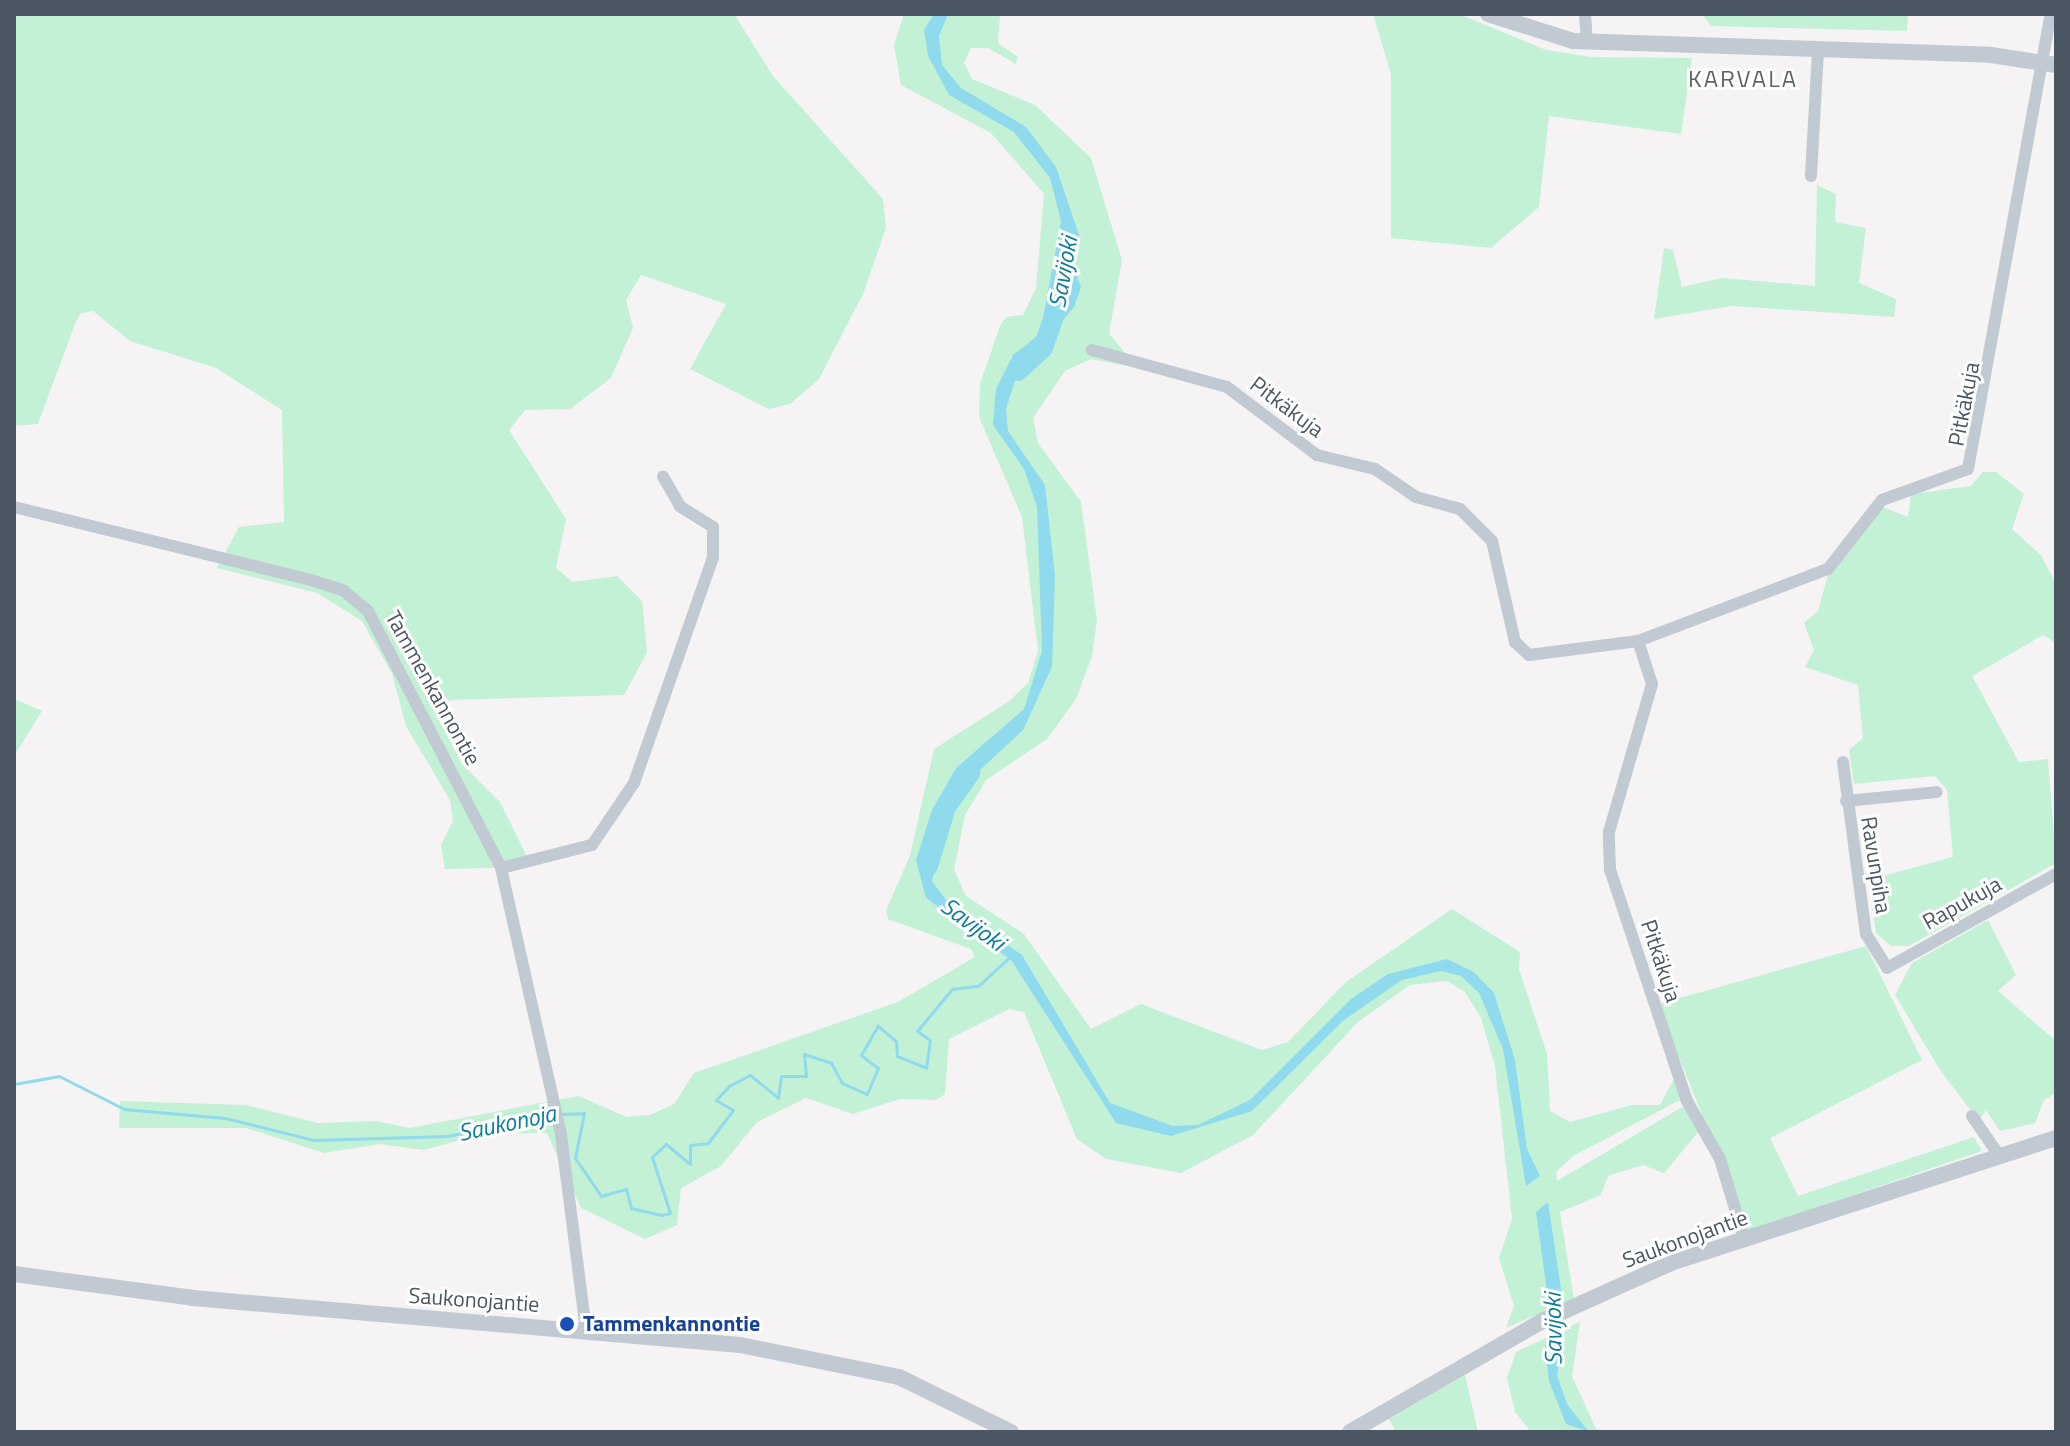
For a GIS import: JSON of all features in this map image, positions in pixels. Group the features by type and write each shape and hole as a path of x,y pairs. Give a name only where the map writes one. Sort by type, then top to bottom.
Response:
{"street":[{"path":"1488,14 1587,41 2049,63 2051,14"},
{"path":"1585,14 1587,41"},
{"path":"1811,176 1818,50"},
{"name":"Pitkäkuja","path":"1092,350 1227,387 1317,455 1375,469 1416,497 1460,509 1492,541 1523,652 1638,641 1828,569 1882,500 1968,469 1994,358 2049,63"},
{"path":"501,868 592,845 634,783 713,558 713,527 680,506 663,477"},
{"name":"Tammenkannontie","path":"14,507 344,591 388,643 501,868 558,1122 586,1331"},
{"name":"Pitkäkuja","path":"1638,641 1652,684 1609,832 1610,870 1687,1101 1720,1159 1745,1241"},
{"name":"Ravunpiha","path":"1843,762 1866,934 1887,968"},
{"path":"1846,801 1937,792"},
{"name":"Rapukuja","path":"1887,968 2056,874"},
{"path":"1972,1116 1998,1154"},
{"name":"Saukonojantie","path":"1350,1432 1542,1321 1574,1307 1745,1241 1998,1154 2056,1138"},
{"name":"Saukonojantie","path":"14,1274 193,1298 740,1345 899,1377 1011,1432"}],"green space":[{"path":"14,14 734,14 773,76 883,199 886,228 863,294 819,379 790,404 769,409 690,369 726,304 641,275 626,300 633,328 611,378 570,409 525,410 509,430 566,519 556,568 573,582 617,576 642,601 647,653 624,695 450,700 436,713 462,764 500,802 532,867 445,869 441,845 453,821 450,800 406,726 392,674 362,621 317,593 217,568 239,527 284,522 282,410 216,368 130,341 93,311 81,313 75,324 38,424 14,426"},
{"path":"904,14 1000,14 998,43 1018,57 1016,64 988,48 971,48 964,63 972,79 1035,105 1091,158 1122,260 1109,334 1128,356 1127,366 1091,359 1065,371 1033,418 1038,443 1081,502 1097,620 1092,656 1076,699 1047,739 986,780 965,815 954,870 966,896 1024,934 1091,1029 1141,1004 1262,1050 1288,1042 1346,982 1452,909 1520,952 1519,969 1547,1054 1550,1111 1570,1122 1632,1105 1660,1105 1675,1077 1682,1099 1573,1156 1556,1172 1557,1181 1684,1106 1699,1131 1664,1173 1643,1165 1608,1176 1601,1195 1560,1212 1574,1299 1506,1328 1514,1306 1499,1258 1512,1219 1495,1066 1481,1018 1465,992 1447,981 1410,985 1358,1022 1253,1135 1181,1173 1106,1159 1077,1139 1024,1012 1009,1009 949,1039 945,1094 936,1100 900,1099 853,1114 806,1098 757,1122 721,1166 681,1188 677,1225 645,1239 581,1208 547,1133 485,1133 424,1150 379,1144 324,1153 246,1128 119,1128 120,1101 246,1105 318,1123 376,1121 409,1128 578,1096 627,1117 650,1115 674,1104 694,1073 898,1002 975,957 971,949 888,919 886,910 910,856 934,749 1008,702 1028,683 1038,651 1022,517 979,417 980,384 1000,326 1006,317 1023,315 1036,288 1044,194 991,133 901,85 894,45"},
{"path":"1373,14 1459,14 1546,50 1591,57 1692,58 1681,134 1549,116 1539,207 1491,248 1391,238 1391,74"},
{"path":"1702,14 1908,14 1907,31 1711,26"},
{"path":"1817,185 1836,194 1835,222 1866,228 1859,283 1896,299 1894,317 1732,306 1654,319 1664,248 1673,250 1682,287 1722,278 1815,286"},
{"path":"1983,472 1996,472 2024,494 2012,529 2041,555 2056,584 2056,643 2043,635 1972,676 2019,762 2048,759 2056,863 1909,946 1891,946 1876,933 1868,880 1953,857 1947,790 1935,776 1854,784 1849,750 1863,738 1858,685 1805,667 1814,650 1804,623 1818,611 1828,574 1883,507 1908,517 1911,494 1971,486"},
{"path":"14,699 42,711 14,756"},
{"path":"1988,920 2016,975 1998,991 2056,1041 2056,1093 2044,1100 2035,1123 2000,1131 1986,1110 1979,1121 1940,1070 1895,995 1912,963"},
{"path":"1866,946 1922,1060 1770,1138 1798,1196 1974,1137 1982,1151 1748,1231 1658,1004"},
{"path":"1580,1322 1572,1376 1596,1429 1609,1432 1531,1432 1515,1412 1507,1378 1516,1352"},
{"path":"1465,1375 1478,1432 1396,1432 1389,1419"}],"water":[{"path":"934,14 948,14 939,36 942,65 961,88 1026,127 1056,167 1080,238 1072,264 1081,287 1074,307 1017,375 1006,409 1008,431 1045,485 1055,576 1052,667 1023,730 952,796 932,881 949,904 1022,955 1110,1103 1173,1126 1198,1125 1250,1100 1351,999 1388,974 1447,959 1474,972 1494,993 1515,1060 1527,1149 1540,1176 1526,1186 1503,1049 1479,993 1461,976 1441,971 1402,980 1344,1020 1252,1111 1171,1136 1116,1123 1011,960 926,898 916,860 932,810 956,768 1024,709 1042,651 1037,507 1024,469 993,425 996,389 1013,355 1040,334 1061,221 1050,178 1014,132 949,95 928,56 924,30"},
{"path":"1548,1202 1566,1322 1557,1375 1567,1404 1589,1432 1566,1424 1549,1381 1545,1347 1552,1328 1536,1212"}],"waterway":[{"name":"Savijoki","path":"1018,371 1043,348 1058,305"},
{"name":"Savijoki","path":"928,866 946,807 970,773"},
{"name":"Saukonoja","path":"561,1114 584,1113 575,1158 601,1196 626,1189 631,1208 662,1215 670,1213 652,1157 666,1144 690,1164 690,1145 708,1143 733,1110 716,1100 729,1086 750,1075 778,1098 781,1076 806,1076 804,1054 831,1063 842,1083 867,1094 878,1068 861,1055 878,1026 896,1041 897,1056 926,1068 930,1040 917,1031 952,989 978,986 1012,955"},
{"name":"Saukonoja","path":"14,1084 59,1076 124,1109 225,1118 314,1140 447,1136 553,1115"}],"place":[{"name":"Tammenkannontie","path":"567,1324"}],"district":[{"name":"KARVALA","path":"1743,79"}]}
